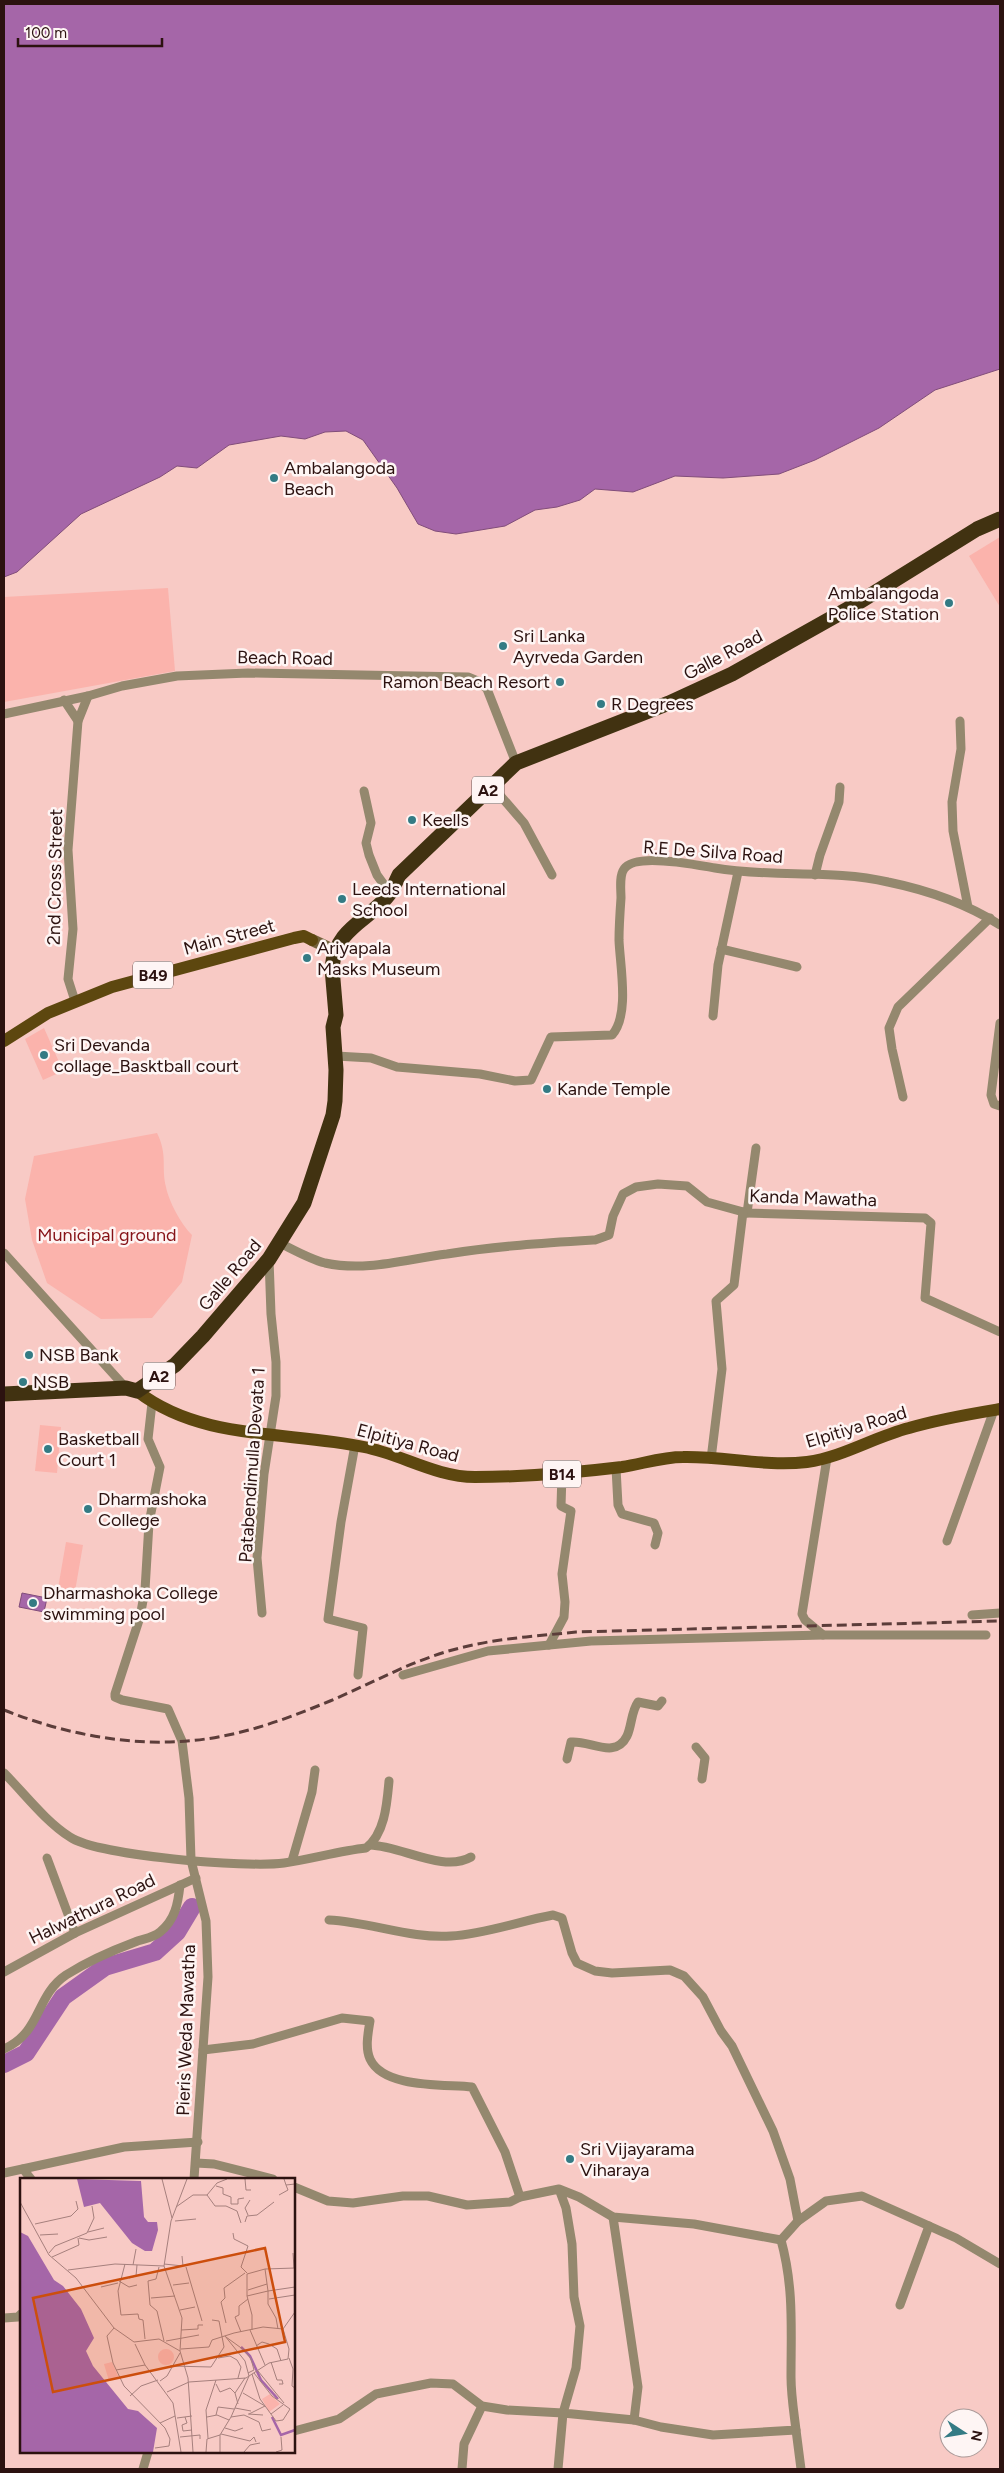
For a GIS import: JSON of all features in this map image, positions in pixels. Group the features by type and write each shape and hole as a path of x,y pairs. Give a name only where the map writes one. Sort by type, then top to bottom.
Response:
{"highway":[{"name":"Galle Road","path":"333,1028 336,1015 332,976 334,953 342,939 353,930 358,921 390,893 399,875 516,763 669,703 732,674 894,582 977,529 1000,519"},
{"name":"Galle Road","path":"132,1390 175,1364 185,1354 269,1259 304,1203 333,1115 336,1056 333,1028 328,1017 325,972 327,947 334,936 348,923 358,921"},
{"name":"A2","path":"4,1394 132,1390"}],"main road":[{"name":"Main Street","path":"4,1041 48,1013 139,979 294,938 304,936 312,940"},
{"name":"Elpitiya Road","path":"132,1390 152,1403 190,1419 270,1435 355,1446 400,1456 441,1472 471,1477 562,1474 616,1468 679,1457 773,1464 826,1458 909,1428 997,1410"}],"street":[{"name":"Beach Road","path":"4,714 160,678 207,674 296,673 468,677 480,682 487,689 516,763"},
{"name":"2nd Cross Street","path":"74,1002 68,979 73,929 68,850 78,721 88,696"},
{"path":"64,700 78,721"},
{"path":"960,722 961,749 952,802 953,831 968,907"},
{"path":"492,786 524,823 552,875"},
{"path":"815,875 839,802 840,787"},
{"path":"364,791 371,823 366,843 369,855 377,875 390,893"},
{"name":"R.E De Silva Road","path":"336,1056 371,1058 397,1066 480,1074 515,1081 531,1080 551,1036 612,1035 618,1029 622,998 620,939 622,873 625,867 636,862 658,861 738,872 815,875 888,882 968,907 1000,925"},
{"path":"713,1016 721,949 738,872"},
{"path":"904,1097 892,1050 889,1028 898,1007 990,918"},
{"name":"Main Street","path":"312,940 327,947"},
{"path":"721,949 797,967"},
{"path":"1000,1024 991,1095 994,1104 1000,1106"},
{"path":"710,1459 722,1369 716,1301 734,1286 756,1148"},
{"name":"Kanda Mawatha","path":"280,1243 326,1263 362,1266 386,1265 501,1247 595,1240 609,1235 613,1216 623,1194 636,1187 658,1184 687,1186 707,1202 745,1212 925,1218 930,1223 924,1298 1000,1332"},
{"path":"4,1253 132,1390"},
{"name":"Patabendimulla Devata 1","path":"262,1613 257,1558 264,1474 276,1396 276,1362 271,1314 269,1259"},
{"name":"Pieris Weda Mawatha","path":"152,1403 148,1439 160,1467 149,1523 145,1590 140,1617 115,1697 168,1709 182,1741 189,1798 191,1860 206,1921 208,1977 194,2178"},
{"path":"946,1541 997,1410"},
{"path":"355,1446 340,1522 328,1619 363,1628 358,1675"},
{"path":"823,1634 805,1620 802,1614 826,1458"},
{"path":"616,1468 618,1505 622,1514 654,1523 658,1533 656,1545"},
{"path":"549,1645 561,1626 565,1608 562,1574 571,1511 561,1506 562,1474"},
{"path":"972,1614 1000,1613"},
{"path":"403,1675 488,1651 591,1641 823,1634 986,1635"},
{"path":"567,1759 571,1742 609,1749 618,1746 628,1735 638,1702 658,1706 662,1701"},
{"path":"696,1747 705,1758 702,1779"},
{"path":"292,1861 312,1792 315,1770"},
{"path":"4,1774 71,1838 90,1845 117,1851 238,1865 292,1861 370,1845 400,1850 441,1862 453,1863 471,1857"},
{"path":"370,1845 379,1833 389,1781"},
{"path":"47,1858 75,1933"},
{"name":"Halwathura Road","path":"4,1972 75,1933 196,1878"},
{"path":"4,2049 26,2035 49,1992 64,1977 90,1960 158,1934 170,1922 178,1905 180,1885"},
{"path":"329,1920 349,1921 416,1934 451,1936 553,1915 562,1918 572,1953 577,1963 602,1972 670,1970 684,1976 707,2002 756,2093 786,2166 798,2221"},
{"path":"202,2050 253,2044 342,2018 370,2021 367,2047 370,2060 381,2070 411,2082 472,2087 504,2152 520,2196"},
{"path":"4,2174 124,2147 198,2142"},
{"path":"196,2163 214,2164 269,2178"},
{"path":"23,2169 30,2178"},
{"path":"295,2187 328,2201 353,2203 428,2196 467,2205 490,2205 510,2202 520,2196 559,2189 579,2197 613,2217 694,2224 781,2240"},
{"path":"558,2469 562,2413 576,2368 580,2326 574,2296 572,2244 566,2208 559,2189"},
{"path":"781,2240 798,2221 826,2201 862,2196 956,2238 1000,2264"},
{"path":"613,2217 638,2387 634,2420"},
{"path":"900,2305 929,2226"},
{"path":"781,2240 788,2265 793,2317 791,2378 801,2469"},
{"path":"4,2318 18,2317 20,2315"},
{"path":"295,2431 338,2419 376,2394 431,2383 453,2384 482,2406 634,2420 661,2427 713,2435 796,2430"},
{"path":"462,2469 464,2444 482,2406"},
{"path":"143,2469 148,2453"}],"green space":[{"path":"1000,537 1000,607 969,556"},
{"path":"168,588 175,671 4,702 4,597"},
{"name":"Sri Devanda collage_Basktball court","path":"44,1028 63,1071 43,1080 25,1039"},
{"name":"Municipal ground","path":"157,1133 162,1148 168,1193 180,1219 192,1235 182,1282 152,1318 101,1319 47,1283 32,1240 25,1199 34,1156"},
{"name":"Basketball Court 1","path":"40,1425 61,1427 57,1473 35,1471"},
{"path":"66,1542 83,1545 74,1597 57,1594"}],"shaded area":[{"path":"4,4 1000,4 1000,369 935,390 879,428 815,460 779,474 723,478 675,476 633,492 595,489 580,500 557,507 535,510 505,526 456,534 435,531 418,524 397,488 363,440 346,431 325,432 305,439 281,436 229,445 197,468 177,466 160,477 81,514 17,572 4,577"},
{"name":"Dharmashoka College swimming pool","path":"22,1593 47,1598 44,1612 19,1607"}],"waterway":[{"path":"4,2064 26,2053 63,1997 105,1967 155,1952 177,1932 192,1907"}],"railway":[{"path":"4,1710 56,1728 111,1739 167,1742 195,1740 251,1730 278,1721 330,1701 429,1657 491,1641 576,1632 1000,1621"}],"place":[{"name":"Ambalangoda Beach","path":"274,478"},
{"name":"Ambalangoda Police Station","path":"949,603"},
{"name":"Sri Lanka Ayrveda Garden","path":"503,646"},
{"name":"Ramon Beach Resort","path":"560,682"},
{"name":"R Degrees","path":"601,704"},
{"name":"Keells","path":"412,820"},
{"name":"Leeds International School","path":"342,899"},
{"name":"Ariyapala Masks Museum","path":"307,958"},
{"name":"Sri Devanda collage_Basktball court","path":"44,1055"},
{"name":"Kande Temple","path":"547,1089"},
{"name":"NSB Bank","path":"29,1355"},
{"name":"NSB","path":"23,1382"},
{"name":"Basketball Court 1","path":"48,1449"},
{"name":"Dharmashoka College","path":"88,1509"},
{"name":"Dharmashoka College swimming pool","path":"33,1603"},
{"name":"Sri Vijayarama Viharaya","path":"570,2159"}]}
